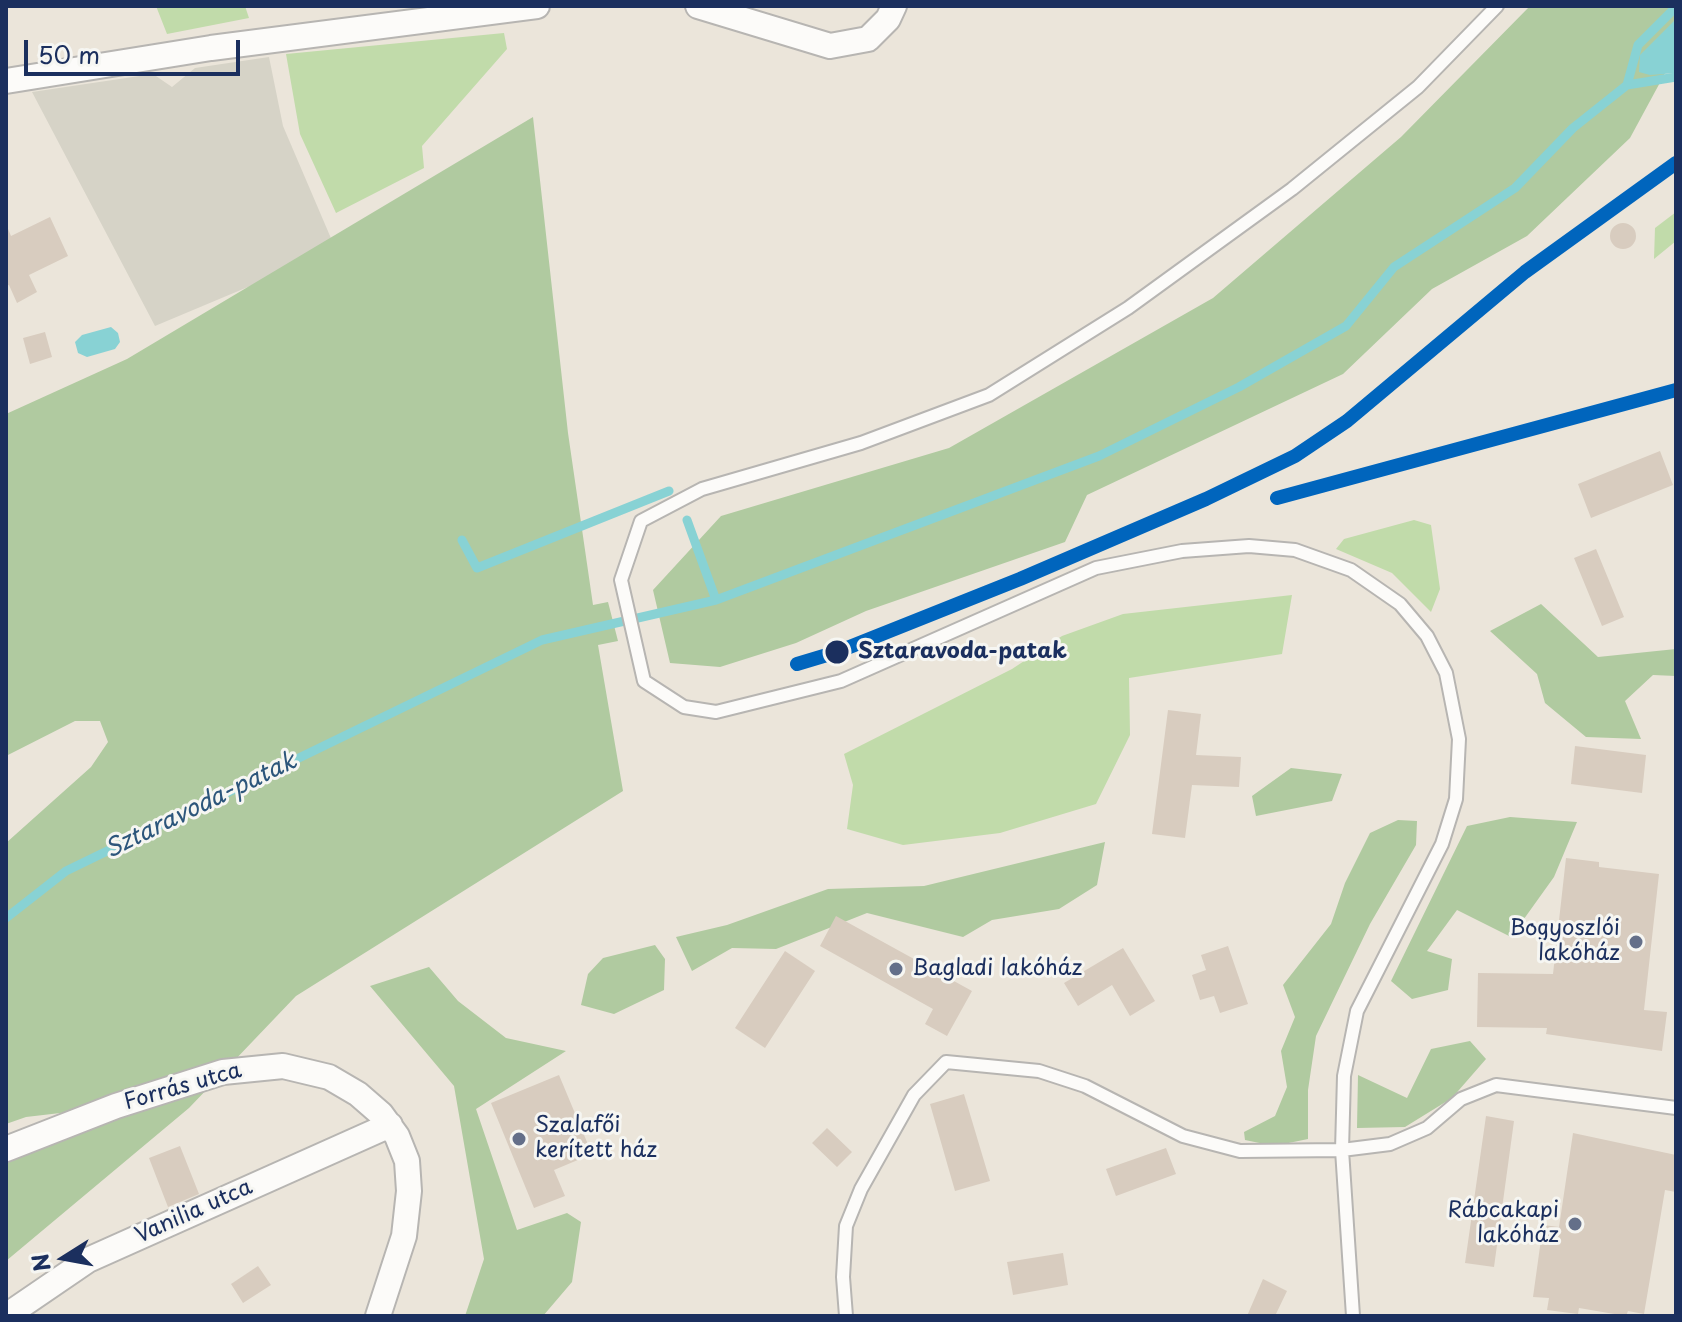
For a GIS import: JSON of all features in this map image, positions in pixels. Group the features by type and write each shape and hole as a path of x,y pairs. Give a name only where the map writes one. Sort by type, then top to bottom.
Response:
{"street":[{"path":"6,81 211,48 537,6"},
{"path":"698,6 830,46 868,39 888,19 894,6"},
{"name":"Forrás utca","path":"6,1149 196,1079 266,1066 329,1077 358,1094 390,1125 407,1161 409,1191 404,1236 378,1316"},
{"name":"Vanilia utca","path":"6,1316 88,1260 390,1125"}],"lane":[{"path":"1353,1316 1342,1150 1344,1076 1357,1011 1442,844 1456,799 1459,739 1446,673 1427,636 1400,604 1351,570 1295,550 1249,546 1182,551 1096,568 841,681 716,712 684,707 644,681 621,580 641,521 702,489 861,443 989,395 1128,308 1292,189 1407,96 1497,6"},
{"path":"846,1316 843,1277 846,1226 856,1201 914,1095 946,1062 1039,1071 1085,1086 1183,1136 1221,1148 1261,1152 1342,1150 1390,1144 1427,1128 1461,1099 1496,1085 1676,1108"}],"shaded area":[{"path":"269,57 283,126 336,250 155,326 32,92 153,74 172,87 195,68"}],"green space":[{"path":"156,6 245,6 249,18 167,34"},
{"path":"1530,6 1676,6 1676,53 1630,138 1527,236 1432,289 1343,374 1087,495 1065,542 866,611 796,643 720,667 670,663 653,590 721,516 949,448 1213,298 1401,137"},
{"path":"504,33 507,49 422,146 424,168 336,213 300,134 286,54"},
{"path":"533,117 568,433 593,605 608,602 618,641 598,645 623,791 296,996 189,1108 6,1261 6,1149 112,1107 26,1117 6,1124 6,843 91,767 108,742 100,721 75,721 6,756 6,414 127,359"},
{"path":"1676,212 1676,241 1654,259 1655,228"},
{"path":"1414,520 1431,525 1440,589 1431,612 1392,573 1336,549 1344,539"},
{"path":"1292,595 1282,654 1129,678 1130,735 1096,804 1000,833 903,845 847,829 853,785 844,754 1012,669 1062,636 1123,614"},
{"path":"1541,604 1598,657 1676,649 1676,676 1653,675 1625,701 1641,739 1586,737 1545,703 1537,674 1490,631"},
{"path":"1291,768 1342,774 1332,801 1256,816 1252,796"},
{"path":"1510,817 1577,822 1554,877 1511,937 1457,910 1427,951 1452,959 1448,990 1412,999 1391,981 1467,826"},
{"path":"1398,820 1417,821 1416,845 1370,924 1316,1036 1308,1090 1308,1139 1274,1146 1245,1140 1244,1132 1275,1116 1287,1087 1281,1051 1295,1017 1283,985 1331,924 1345,883 1370,833"},
{"path":"1105,842 1097,885 1059,909 992,920 963,937 867,913 776,949 732,948 692,971 676,937 727,925 828,889 924,886"},
{"path":"655,945 665,959 664,990 614,1014 581,1005 588,974 603,958"},
{"path":"429,967 458,1001 506,1038 566,1051 476,1109 517,1230 567,1213 581,1222 572,1282 543,1316 465,1316 484,1259 454,1086 370,986"},
{"path":"1470,1041 1486,1059 1452,1098 1405,1127 1357,1128 1358,1075 1407,1098 1431,1049"}],"water":[{"path":"1676,19 1676,73 1650,75 1639,72 1640,55"},
{"path":"111,327 118,333 120,342 115,349 87,357 78,353 75,342 82,335"}],"building":[{"path":"50,217 68,256 29,275 37,292 17,303 9,285 6,286 6,224 11,236"},
{"path":"1623,223 1632,227 1636,236 1632,245 1623,249 1614,245 1610,236 1614,227"},
{"path":"45,332 52,357 30,364 23,338"},
{"path":"1660,451 1673,485 1591,518 1578,484"},
{"path":"1596,549 1624,617 1602,626 1574,558"},
{"path":"1168,710 1201,714 1196,755 1241,757 1239,787 1192,785 1185,838 1152,834"},
{"path":"1575,746 1646,755 1642,793 1571,784"},
{"path":"1566,858 1599,862 1599,867 1659,874 1644,1010 1667,1012 1662,1051 1546,1034 1547,1028 1477,1027 1478,973 1553,974"},
{"name":"Bagladi lakóház","path":"836,916 972,991 947,1036 925,1024 933,1009 820,946"},
{"path":"1228,946 1248,1004 1220,1013 1214,996 1200,1000 1192,975 1206,970 1201,955"},
{"path":"1123,948 1155,1001 1130,1016 1112,985 1078,1006 1064,983"},
{"path":"785,951 815,971 765,1048 735,1028"},
{"name":"Szalafői kerített ház","path":"559,1075 592,1154 554,1170 565,1196 534,1208 491,1103"},
{"path":"964,1094 990,1181 955,1191 930,1104"},
{"path":"1486,1116 1514,1121 1494,1267 1465,1263"},
{"path":"827,1128 852,1152 837,1167 812,1143"},
{"path":"1573,1133 1676,1155 1676,1192 1665,1190 1644,1314 1628,1311 1626,1316 1579,1308 1578,1314 1547,1310 1549,1298 1533,1297 1543,1225 1559,1227"},
{"path":"180,1146 199,1194 168,1207 149,1158"},
{"path":"1166,1148 1176,1174 1116,1196 1106,1169"},
{"path":"1063,1253 1068,1285 1013,1295 1007,1262"},
{"path":"258,1266 271,1285 243,1303 231,1284"},
{"path":"1263,1279 1287,1291 1275,1316 1247,1316"}],"waterway":[{"name":"Sztaravoda-patak","path":"6,918 66,871 542,640 716,600 1099,456 1239,387 1346,326 1394,267 1515,188 1573,128 1627,85 1638,45 1676,7"},
{"path":"1627,85 1676,77"},
{"path":"462,540 477,568 669,491"},
{"path":"687,520 716,600"}],"transit line":[{"path":"797,664 837,652 1020,579 1206,499 1295,456 1347,421 1525,272 1676,163"},
{"path":"1277,498 1676,390"}],"place":[{"name":"Sztaravoda-patak","path":"837,652"},
{"name":"Bogyoszlói lakóház","path":"1636,942"},
{"name":"Bagladi lakóház","path":"896,969"},
{"name":"Szalafői kerített ház","path":"519,1139"},
{"name":"Rábcakapi lakóház","path":"1575,1224"}]}
